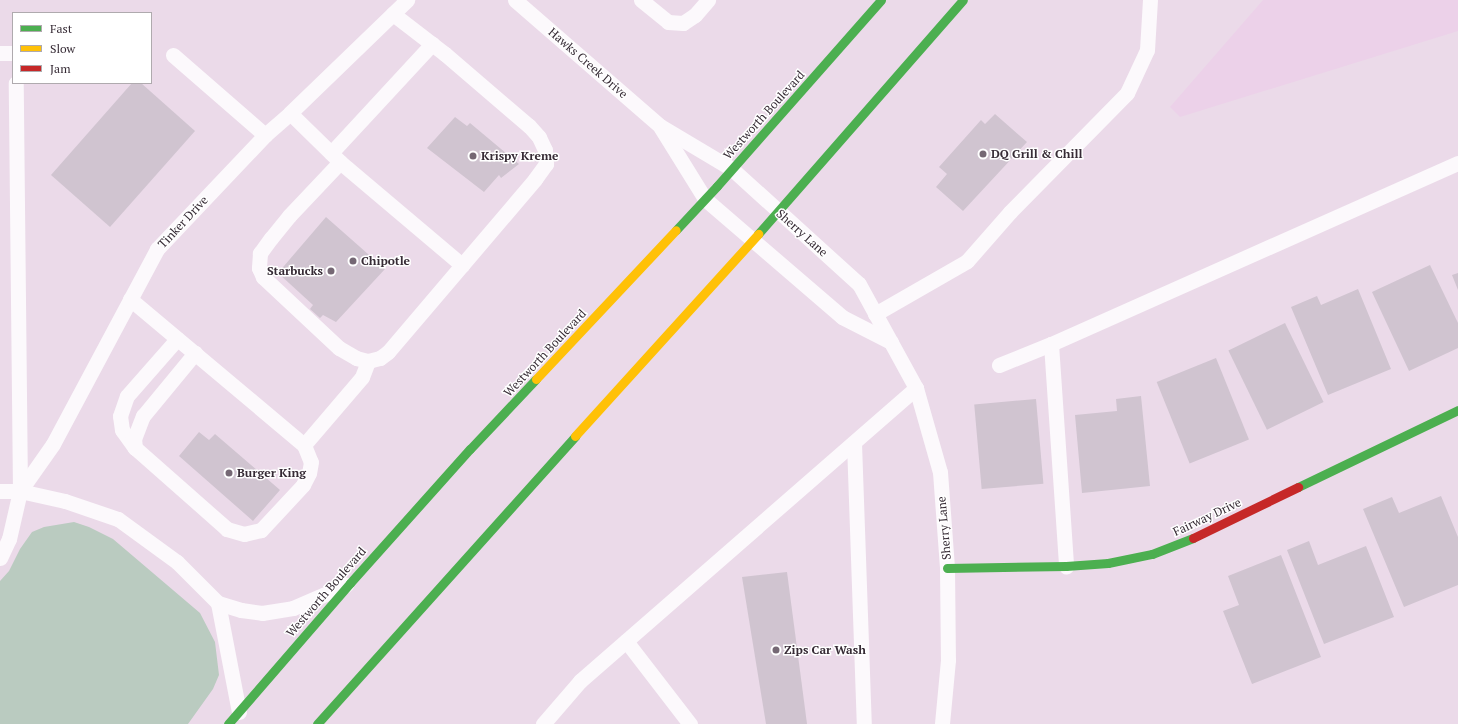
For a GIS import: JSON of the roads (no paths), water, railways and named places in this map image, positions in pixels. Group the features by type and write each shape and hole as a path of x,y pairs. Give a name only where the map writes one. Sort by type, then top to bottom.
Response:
{"main road":[{"name":"Westworth Boulevard","path":"228,724 350,583 470,449 705,199 882,0"},
{"path":"317,724 524,491 778,212 963,0"},
{"name":"Fairway Drive","path":"947,568 1066,566 1108,562 1152,554 1196,537 1458,410"}],"lane":[{"name":"Tinker Drive","path":"20,491 53,444 157,249 265,134 290,113 407,0"},
{"name":"Hawks Creek Drive","path":"515,0 660,126 732,169"},
{"path":"641,0 668,22 682,23 695,15 708,0"},
{"path":"875,314 967,261 1010,212 1127,93 1147,50 1150,0"},
{"path":"393,14 432,44 530,126 539,137 545,150 546,164 535,179 388,352 380,358 362,359 338,348 263,277 259,268 260,253 285,221 311,193 336,158 432,44"},
{"path":"0,53 12,53"},
{"path":"173,55 265,134"},
{"path":"0,558 9,540 20,491 16,84"},
{"path":"290,113 336,158 462,265"},
{"name":"Hawks Creek Drive","path":"660,126 705,199"},
{"path":"1000,365 1051,344 1458,163"},
{"name":"Sherry Lane","path":"732,169 859,284 916,388 940,472 947,568 948,660 942,724"},
{"path":"705,199 842,317 891,342"},
{"path":"130,299 304,446 311,462 309,473 303,485 261,530 244,534 227,529 135,448 122,430 120,416 127,396 177,339"},
{"path":"1051,344 1066,566"},
{"path":"135,448 134,439 143,416 194,353"},
{"path":"304,446 362,377 362,359"},
{"path":"543,724 580,681 916,388"},
{"path":"854,442 864,724"},
{"path":"0,491 20,491 65,501 118,519 177,562 218,603 241,610 262,612 293,608 350,583"},
{"path":"218,603 239,712"},
{"path":"626,641 690,724"}],"place":[{"name":"DQ Grill & Chill","path":"983,154"},
{"name":"Krispy Kreme","path":"473,156"},
{"name":"Chipotle","path":"353,261"},
{"name":"Starbucks","path":"331,271"},
{"name":"Burger King","path":"229,473"},
{"name":"Zips Car Wash","path":"776,650"}]}
